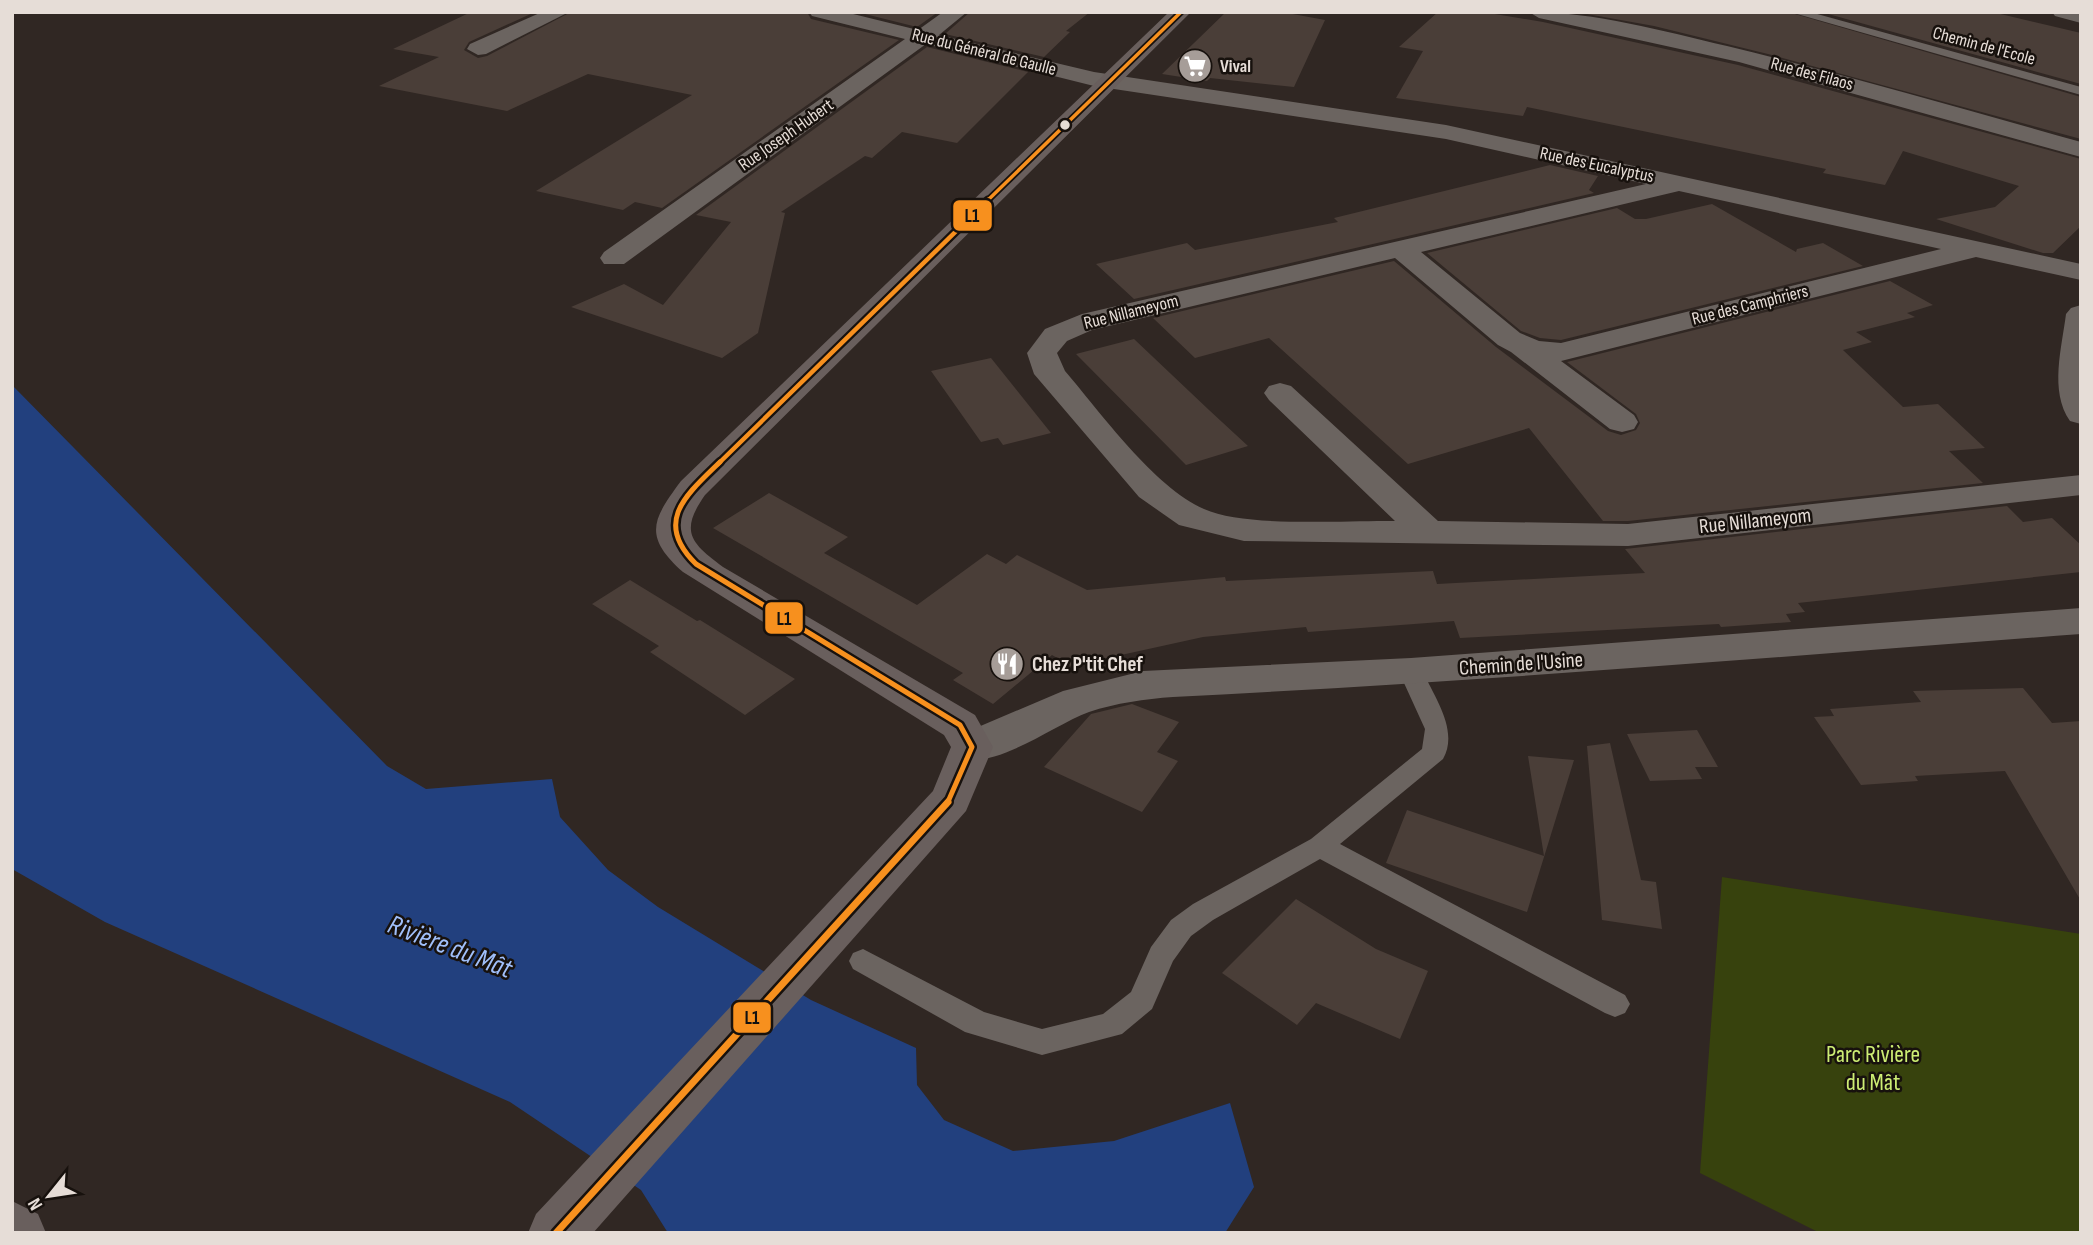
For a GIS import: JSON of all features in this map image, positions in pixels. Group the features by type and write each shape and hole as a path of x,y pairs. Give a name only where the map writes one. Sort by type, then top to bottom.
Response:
{"main road":[{"path":"556,1233 951,799 972,747 960,725 709,575 681,554 671,532 674,512 693,488 1181,12"},
{"path":"12,1228 18,1233"}],"street":[{"path":"478,49 559,12"},
{"name":"Rue du Général de Gaulle","path":"819,12 1109,82"},
{"name":"Rue Joseph Hubert","path":"614,258 957,12"},
{"name":"Rue des Filaos","path":"1539,12 1658,35 1767,61 2081,150"},
{"path":"2062,12 2081,17"},
{"name":"Rue des Eucalyptus","path":"1109,82 1446,132 2081,272"},
{"name":"Rue Nillameyom","path":"1681,183 1082,323 1056,335 1042,353 1050,374 1151,490 1192,517 1244,530 1530,536 1628,535 2081,485"},
{"name":"Rue des Camphriers","path":"1524,348 1561,352 1975,249"},
{"name":"Rue des Camphriers","path":"1402,250 1509,339 1622,422"},
{"path":"2081,314 2073,377 2081,414"},
{"path":"1279,393 1428,532"},
{"name":"Chemin de l'Usine","path":"972,747 1003,736 1077,701 1143,685 1411,672 2081,621"}],"lane":[{"name":"Chemin de l'Ecole","path":"1796,12 2081,90"},
{"path":"1838,24 1856,12"},
{"path":"863,961 976,1023 1042,1042 1111,1025 1142,1000 1161,956 1181,928 1203,912 1320,846 1434,753 1437,729 1411,672"},
{"path":"1320,846 1615,1004"}],"green space":[{"name":"Parc Rivière du Mât","path":"1722,877 2081,934 2081,1233 1820,1233 1700,1173"}],"water":[{"name":"Rivière du Mât","path":"12,385 387,766 426,789 552,779 560,817 608,870 658,907 811,1000 916,1048 917,1085 944,1120 1013,1151 1114,1141 1230,1103 1254,1187 1225,1233 668,1233 641,1190 510,1102 105,922 12,869"}],"building":[{"path":"471,12 535,12 469,42 464,50 478,58 487,56 571,12 807,12 811,19 899,40 662,208 635,202 623,210 536,191 692,95 588,74 507,111 379,86 439,57 393,49"},
{"path":"857,12 938,12 917,27"},
{"path":"970,12 1090,12 1066,31 1070,32 1044,57 945,34"},
{"path":"1226,12 1282,12 1325,20 1294,87 1210,78 1207,81 1162,74"},
{"path":"1438,12 1483,12 1543,22 1738,65 2081,159 2081,226 2053,253 2043,253 1936,219 1995,207 2019,186 1903,151 1885,185 1823,173 1826,169 1527,107 1523,116 1396,98 1423,51 1399,47"},
{"path":"1576,12 1788,12 2081,97 2081,139 1772,55 1654,26"},
{"path":"1821,12 1992,12 2081,33 2081,84"},
{"path":"927,47 1028,72 957,143 902,132 872,158 865,156 781,212 785,213 758,333 722,358 571,307 624,284 663,305 731,222 696,215"},
{"path":"1550,165 1598,176 1589,190 1594,193 1134,299 1096,264 1187,243 1195,250 1338,222 1334,218"},
{"path":"1712,204 1796,252 1797,249 1823,243 1863,266 1561,340 1540,338 1521,331 1427,253 1617,208 1635,219 1646,219"},
{"path":"1394,261 1496,347 1608,431 1621,435 1636,430 1640,423 1636,414 1567,362 1890,281 1933,305 1907,313 1915,317 1856,332 1872,342 1843,350 1903,407 1938,404 1985,448 1949,451 1983,483 1628,521 1603,521 1529,428 1408,464 1269,338 1195,358 1153,318"},
{"path":"1134,339 1248,446 1186,465 1076,354"},
{"path":"991,358 1051,433 1003,445 998,438 981,442 931,371"},
{"path":"769,493 848,537 824,553 917,605 987,554 1006,564 1017,555 1087,590 1225,577 1226,581 1433,571 1437,584 1645,573 1625,549 2007,506 2023,522 2052,518 2081,545 2081,572 1798,603 1805,612 1786,614 1791,622 1460,638 1454,621 1308,632 1306,627 1203,637 1071,666 1052,655 993,704 953,680 963,673 713,528"},
{"path":"630,580 795,679 745,715 650,652 659,646 592,604"},
{"path":"2023,688 2052,723 2081,721 2081,901 2005,771 1915,776 1918,781 1861,785 1814,717 1834,716 1830,709 1921,702 1913,691"},
{"path":"1132,704 1179,722 1157,752 1178,761 1142,812 1044,767 1091,714"},
{"path":"1697,730 1718,767 1695,767 1702,779 1650,781 1627,734"},
{"path":"1610,743 1641,880 1656,882 1662,929 1602,920 1587,746"},
{"path":"1528,756 1574,760 1527,912 1386,863 1407,810 1544,856"},
{"path":"1296,899 1376,949 1428,971 1400,1039 1316,1003 1297,1025 1222,973"}],"transit line":[{"name":"L1","path":"556,1233 951,799 972,747 960,725 696,564 685,554 674,536 675,519 679,510 693,488 1181,12"}],"place":[{"name":"Vival","path":"1195,66"},
{"name":"Chez P'tit Chef","path":"1007,664"}]}
